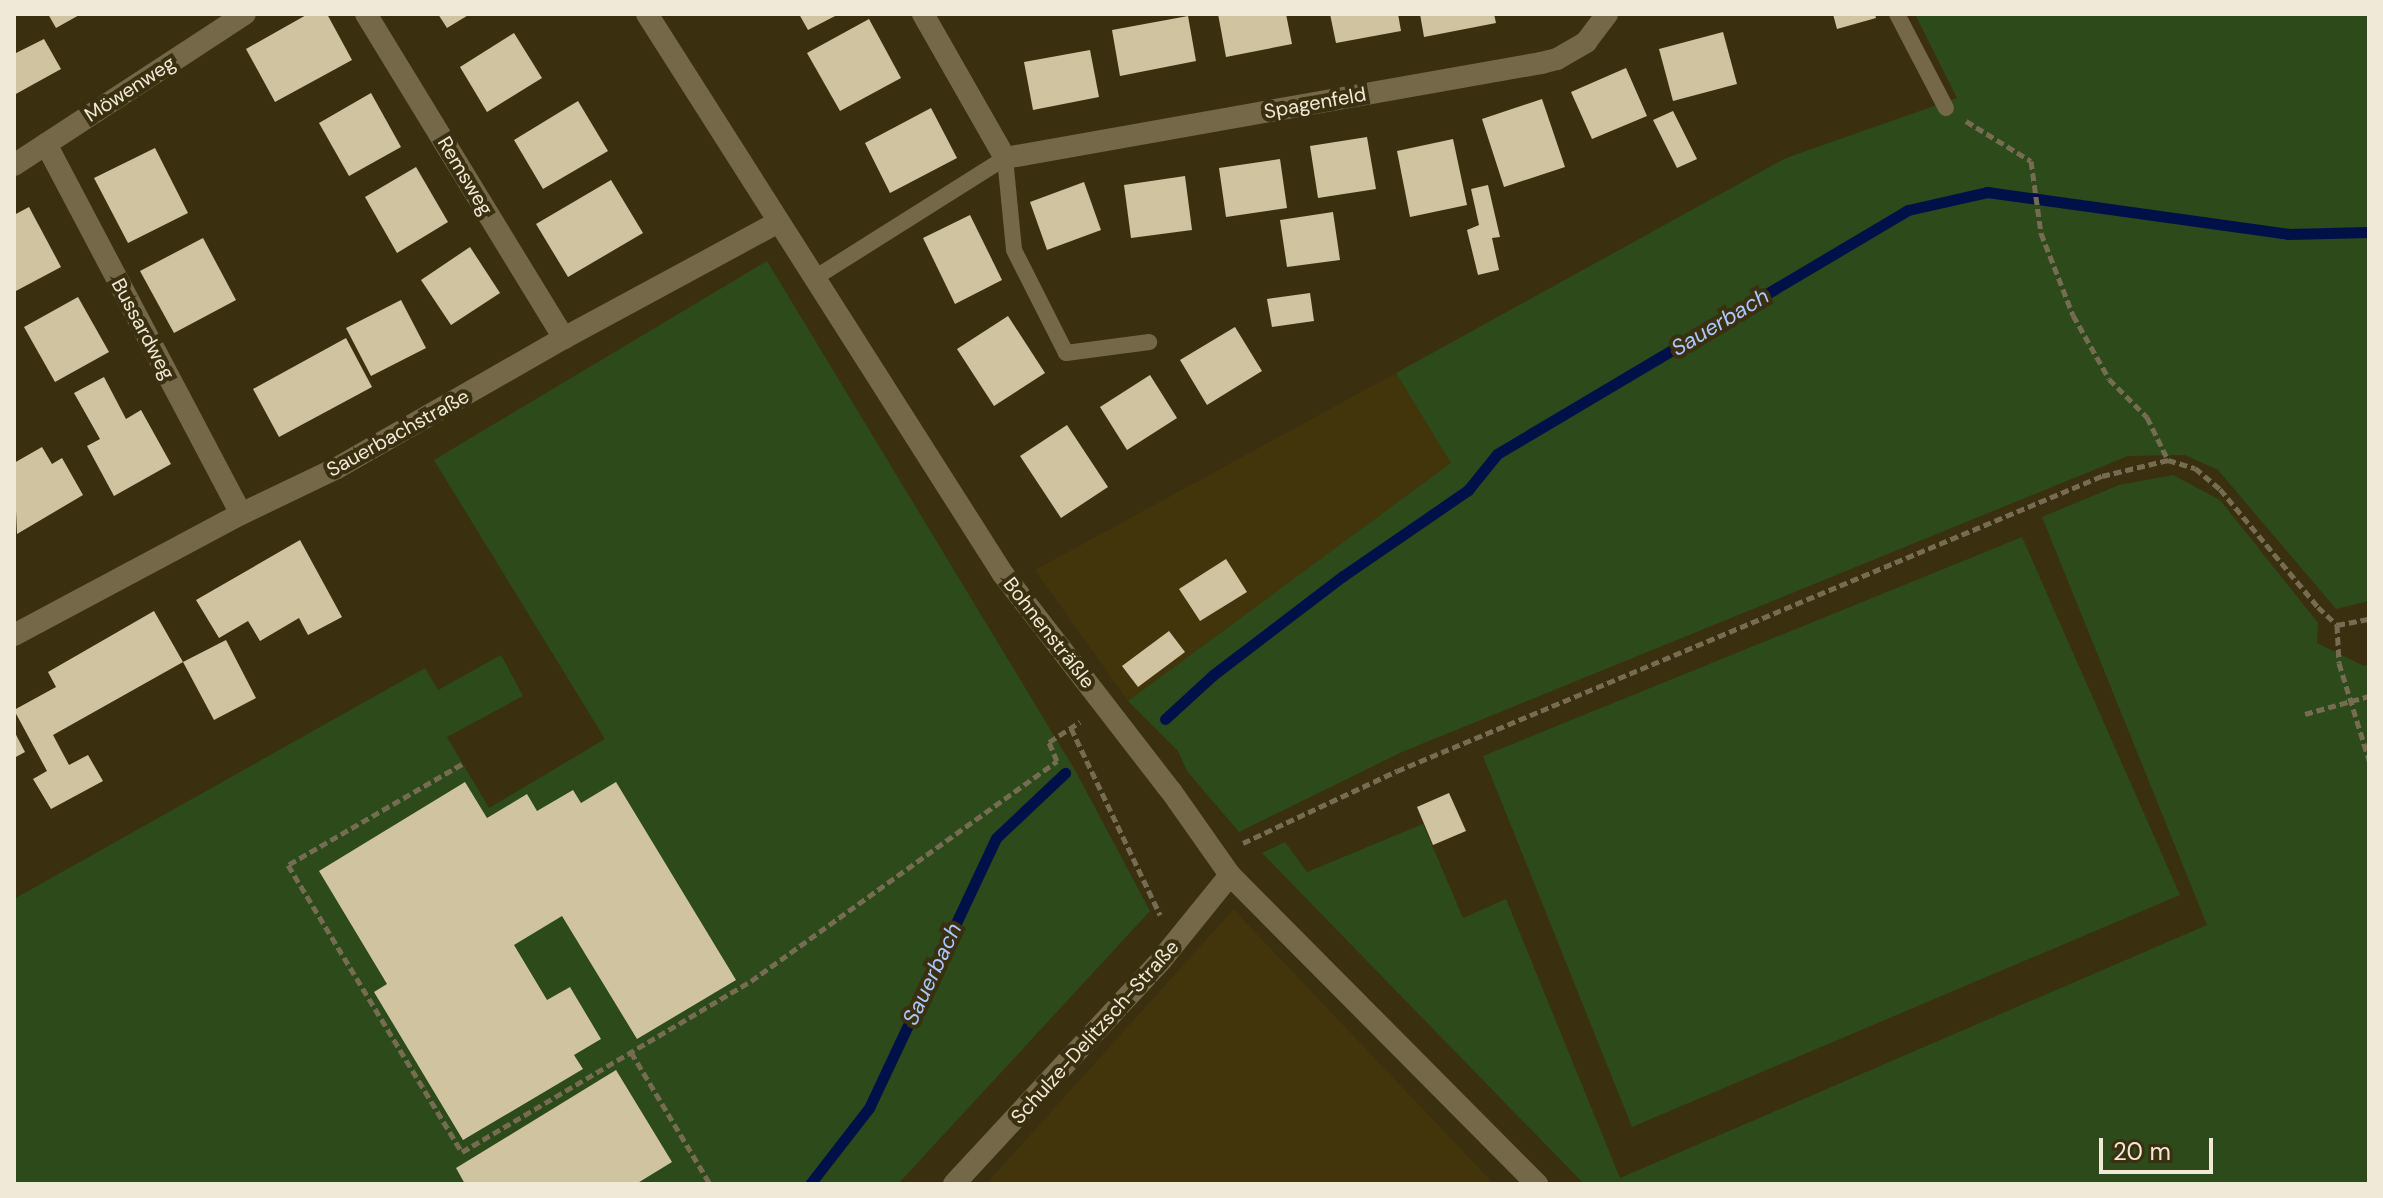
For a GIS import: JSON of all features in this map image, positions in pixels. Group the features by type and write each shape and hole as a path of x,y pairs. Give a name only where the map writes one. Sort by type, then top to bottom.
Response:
{"street":[{"name":"Möwenweg","path":"14,165 245,14"},
{"name":"Remsweg","path":"366,14 564,338"},
{"name":"Bohnensträßle","path":"647,14 777,223 1003,574 1224,867 1537,1184"},
{"path":"923,14 1005,158"},
{"name":"Spagenfeld","path":"1005,158 1541,63 1565,55 1586,42 1607,14"},
{"name":"Bussardweg","path":"46,144 241,514"},
{"name":"Sauerbachstraße","path":"14,635 241,514 337,468 564,338 777,223"},
{"name":"Schulze-Delitzsch-Straße","path":"954,1184 1006,1132 1174,944 1224,867"}],"lane":[{"path":"1897,14 1946,108"},
{"name":"Spagenfeld","path":"813,279 1005,158"},
{"path":"1005,158 1014,250 1066,353 1149,342"}],"path":[{"path":"1946,108 2031,161 2041,233 2073,315 2109,379 2147,417 2168,460"},
{"path":"1224,867 1238,845 1397,771 2102,476 2168,460 2195,468 2220,489 2318,607 2337,625 2339,663 2369,760"},
{"path":"2337,625 2369,619"},
{"path":"2305,714 2369,696"},
{"path":"1071,728 1174,944"},
{"path":"462,764 288,865 462,1152 751,981 1057,761 1049,742"},
{"path":"631,1052 710,1184"}],"shaded area":[{"path":"1396,373 1452,463 1128,701 1035,570"},
{"path":"1234,910 1494,1184 986,1184"}],"green space":[{"path":"1915,14 2369,14 2369,601 2336,609 2218,470 2185,455 2128,456 1402,752 1239,832 1187,771 1178,751 1128,701 1451,463 1396,373 1786,158 1957,98"},
{"path":"767,261 1076,772 1150,911 898,1184 14,1184 14,899 425,668 438,690 501,655 523,696 447,737 489,808 605,739 434,460"},
{"path":"2173,475 2220,500 2318,623 2317,643 2364,666 2369,664 2369,1184 1584,1184 1262,853 1285,842 1307,872 1423,824 1463,918 1506,899 1620,1178 2207,925 2042,517 2119,485"},
{"path":"2022,537 2180,895 1632,1127 1483,756"}],"building":[{"path":"48,14 81,14 56,28"},
{"path":"308,14 327,14 352,60 275,102 246,49"},
{"path":"438,14 470,14 447,28"},
{"path":"799,14 839,14 808,30"},
{"path":"1218,14 1286,14 1292,44 1226,57"},
{"path":"1330,14 1398,14 1401,31 1336,43"},
{"path":"1420,14 1494,14 1496,23 1424,37"},
{"path":"1833,14 1875,14 1876,18 1837,29"},
{"path":"1188,16 1196,61 1120,76 1112,30"},
{"path":"869,19 901,78 840,111 807,53"},
{"path":"1723,32 1737,84 1673,101 1659,49"},
{"path":"514,33 542,78 487,112 460,67"},
{"path":"44,39 61,69 14,95 14,54"},
{"path":"1090,50 1099,97 1033,110 1024,62"},
{"path":"1626,68 1647,116 1592,139 1571,92"},
{"path":"371,93 401,147 349,176 319,123"},
{"path":"1542,99 1565,167 1504,187 1482,119"},
{"path":"578,101 608,151 543,189 514,140"},
{"path":"931,108 957,158 890,193 865,143"},
{"path":"1673,111 1697,159 1677,168 1653,120"},
{"path":"1367,137 1376,189 1318,198 1310,146"},
{"path":"1453,139 1467,205 1410,217 1397,151"},
{"path":"155,148 188,213 128,243 94,178"},
{"path":"1280,159 1287,208 1226,217 1219,168"},
{"path":"416,167 448,222 397,253 365,197"},
{"path":"1185,176 1192,230 1131,238 1124,185"},
{"path":"611,180 643,233 568,277 536,224"},
{"path":"1084,182 1101,230 1047,250 1030,202"},
{"path":"1488,185 1500,237 1492,238 1499,270 1478,275 1467,230 1479,225 1471,189"},
{"path":"29,207 61,267 14,292 14,215"},
{"path":"1333,212 1340,260 1287,267 1280,220"},
{"path":"970,215 1002,280 955,304 923,238"},
{"path":"203,238 236,300 174,333 140,271"},
{"path":"470,247 500,293 451,325 421,280"},
{"path":"1310,293 1314,321 1272,327 1267,299"},
{"path":"78,297 109,352 55,382 24,327"},
{"path":"401,300 426,348 371,376 346,328"},
{"path":"1008,316 1045,373 994,406 957,349"},
{"path":"1235,327 1262,371 1207,405 1180,360"},
{"path":"346,338 372,387 279,437 253,389"},
{"path":"1150,375 1177,418 1127,450 1100,407"},
{"path":"104,377 126,419 141,410 171,464 114,496 87,446 100,439 74,393"},
{"path":"1067,425 1108,487 1061,518 1020,456"},
{"path":"42,447 52,464 62,458 83,495 17,534 14,463"},
{"path":"300,540 342,617 308,635 299,618 260,641 248,621 219,638 196,600"},
{"path":"1226,559 1247,592 1200,621 1179,589"},
{"path":"154,611 183,662 53,735 69,765 88,755 103,781 51,809 33,779 47,771 14,710 56,687 48,672"},
{"path":"1169,631 1185,652 1138,687 1122,666"},
{"path":"226,640 256,698 214,720 183,662"},
{"path":"14,731 25,752 14,758"},
{"path":"465,782 487,818 527,794 537,811 573,790 581,803 616,782 736,980 637,1039 562,916 514,945 547,1000 570,987 601,1039 574,1055 583,1069 463,1140 374,992 387,984 319,871"},
{"path":"1449,793 1466,831 1433,845 1417,807"},
{"path":"616,1070 672,1162 636,1184 465,1184 456,1168"}],"waterway":[{"name":"Sauerbach","path":"1165,719 1213,675 1343,576 1468,490 1497,454 1908,210 1987,192 2288,234 2369,232"},
{"name":"Sauerbach","path":"810,1184 869,1108 996,838 1065,773"}]}
